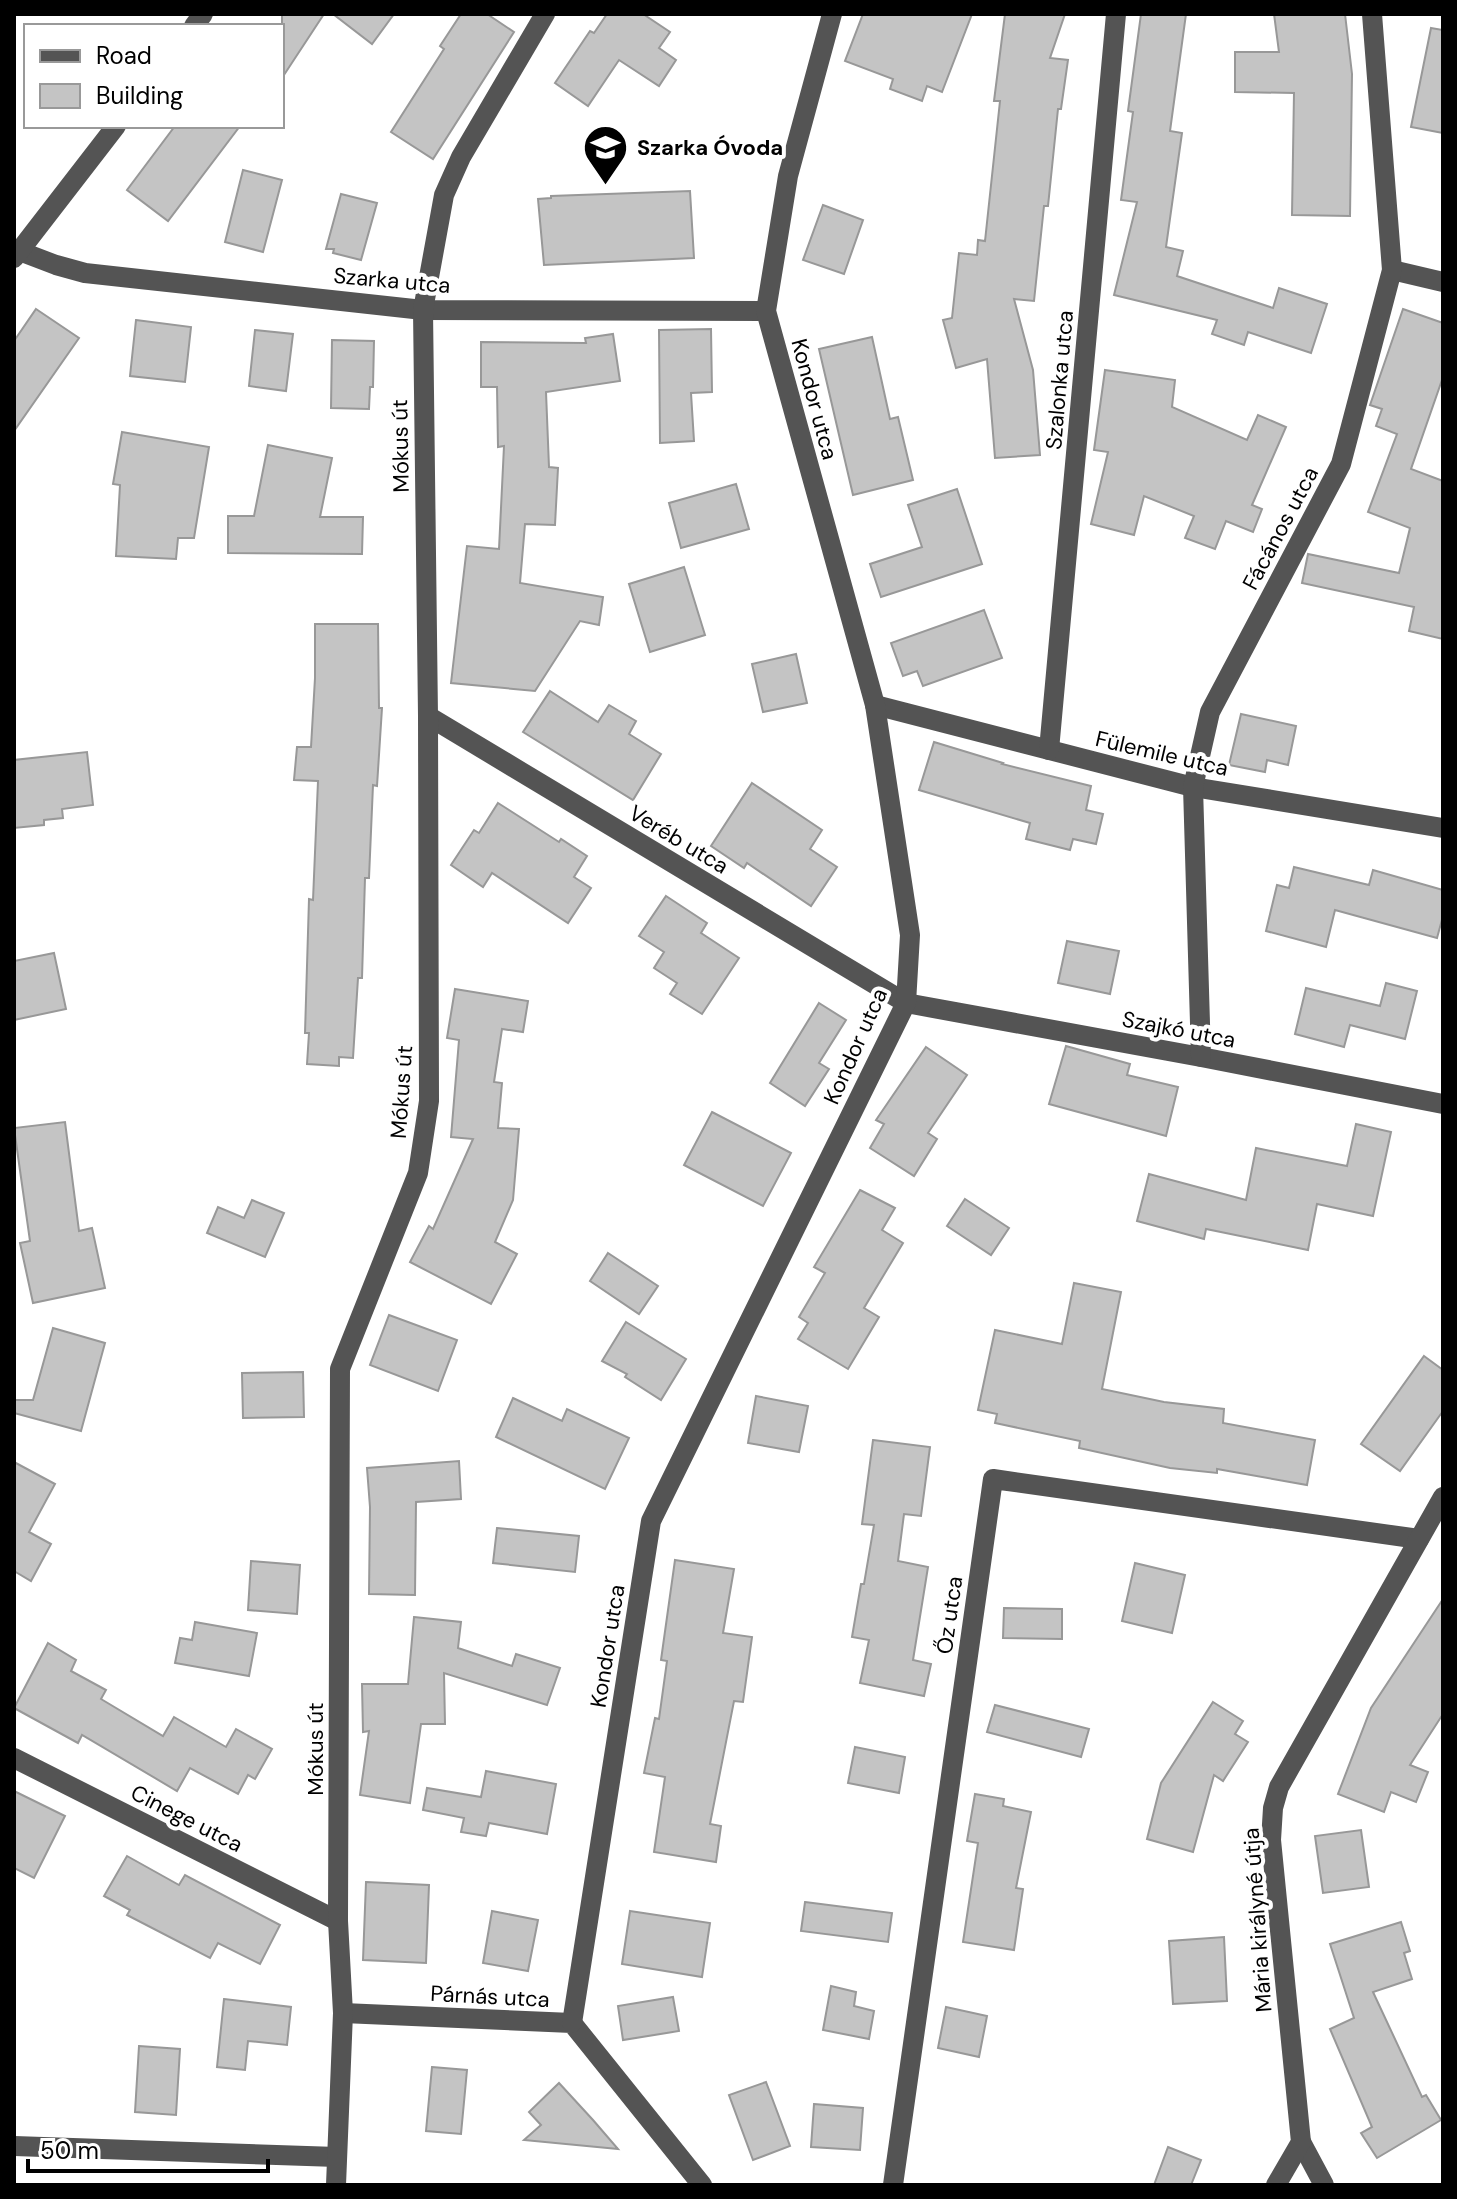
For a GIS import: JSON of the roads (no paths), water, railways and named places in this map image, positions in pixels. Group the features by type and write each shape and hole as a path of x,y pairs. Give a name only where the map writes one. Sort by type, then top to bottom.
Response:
{"street":[{"name":"Mókus út","path":"336,2185 343,2013 338,1921 340,1369 418,1173 429,1101 423,310 444,195 461,157 545,14"},
{"name":"Kondor utca","path":"572,2023 651,1521 906,1003 910,935 875,705 766,311 788,176 832,14"},
{"name":"Szalonka utca","path":"1049,750 1116,14"},
{"name":"Fácános utca","path":"1201,1057 1193,787 1210,712 1341,464 1392,270 1372,14"},
{"path":"16,253 114,128"},
{"name":"Szarka utca","path":"16,253 85,273 423,310 766,311"},
{"path":"1392,270 1443,282"},
{"name":"Fülemile utca","path":"875,705 1193,787 1443,828"},
{"name":"Veréb utca","path":"428,716 906,1003"},
{"name":"Szajkó utca","path":"906,1003 1443,1104"},
{"name":"Őz utca","path":"893,2185 993,1479 1419,1539"},
{"name":"Mária királyné útja","path":"1301,2142 1271,1840 1273,1808 1279,1787 1443,1497"},
{"name":"Cinege utca","path":"14,1758 338,1921"},
{"name":"Párnás utca","path":"343,2013 572,2023 702,2185"},
{"path":"1276,2185 1301,2142"},
{"path":"1301,2142 1324,2185"},
{"path":"14,2146 337,2157"}],"place":[{"name":"Szarka Óvoda","path":"606,186"}]}
